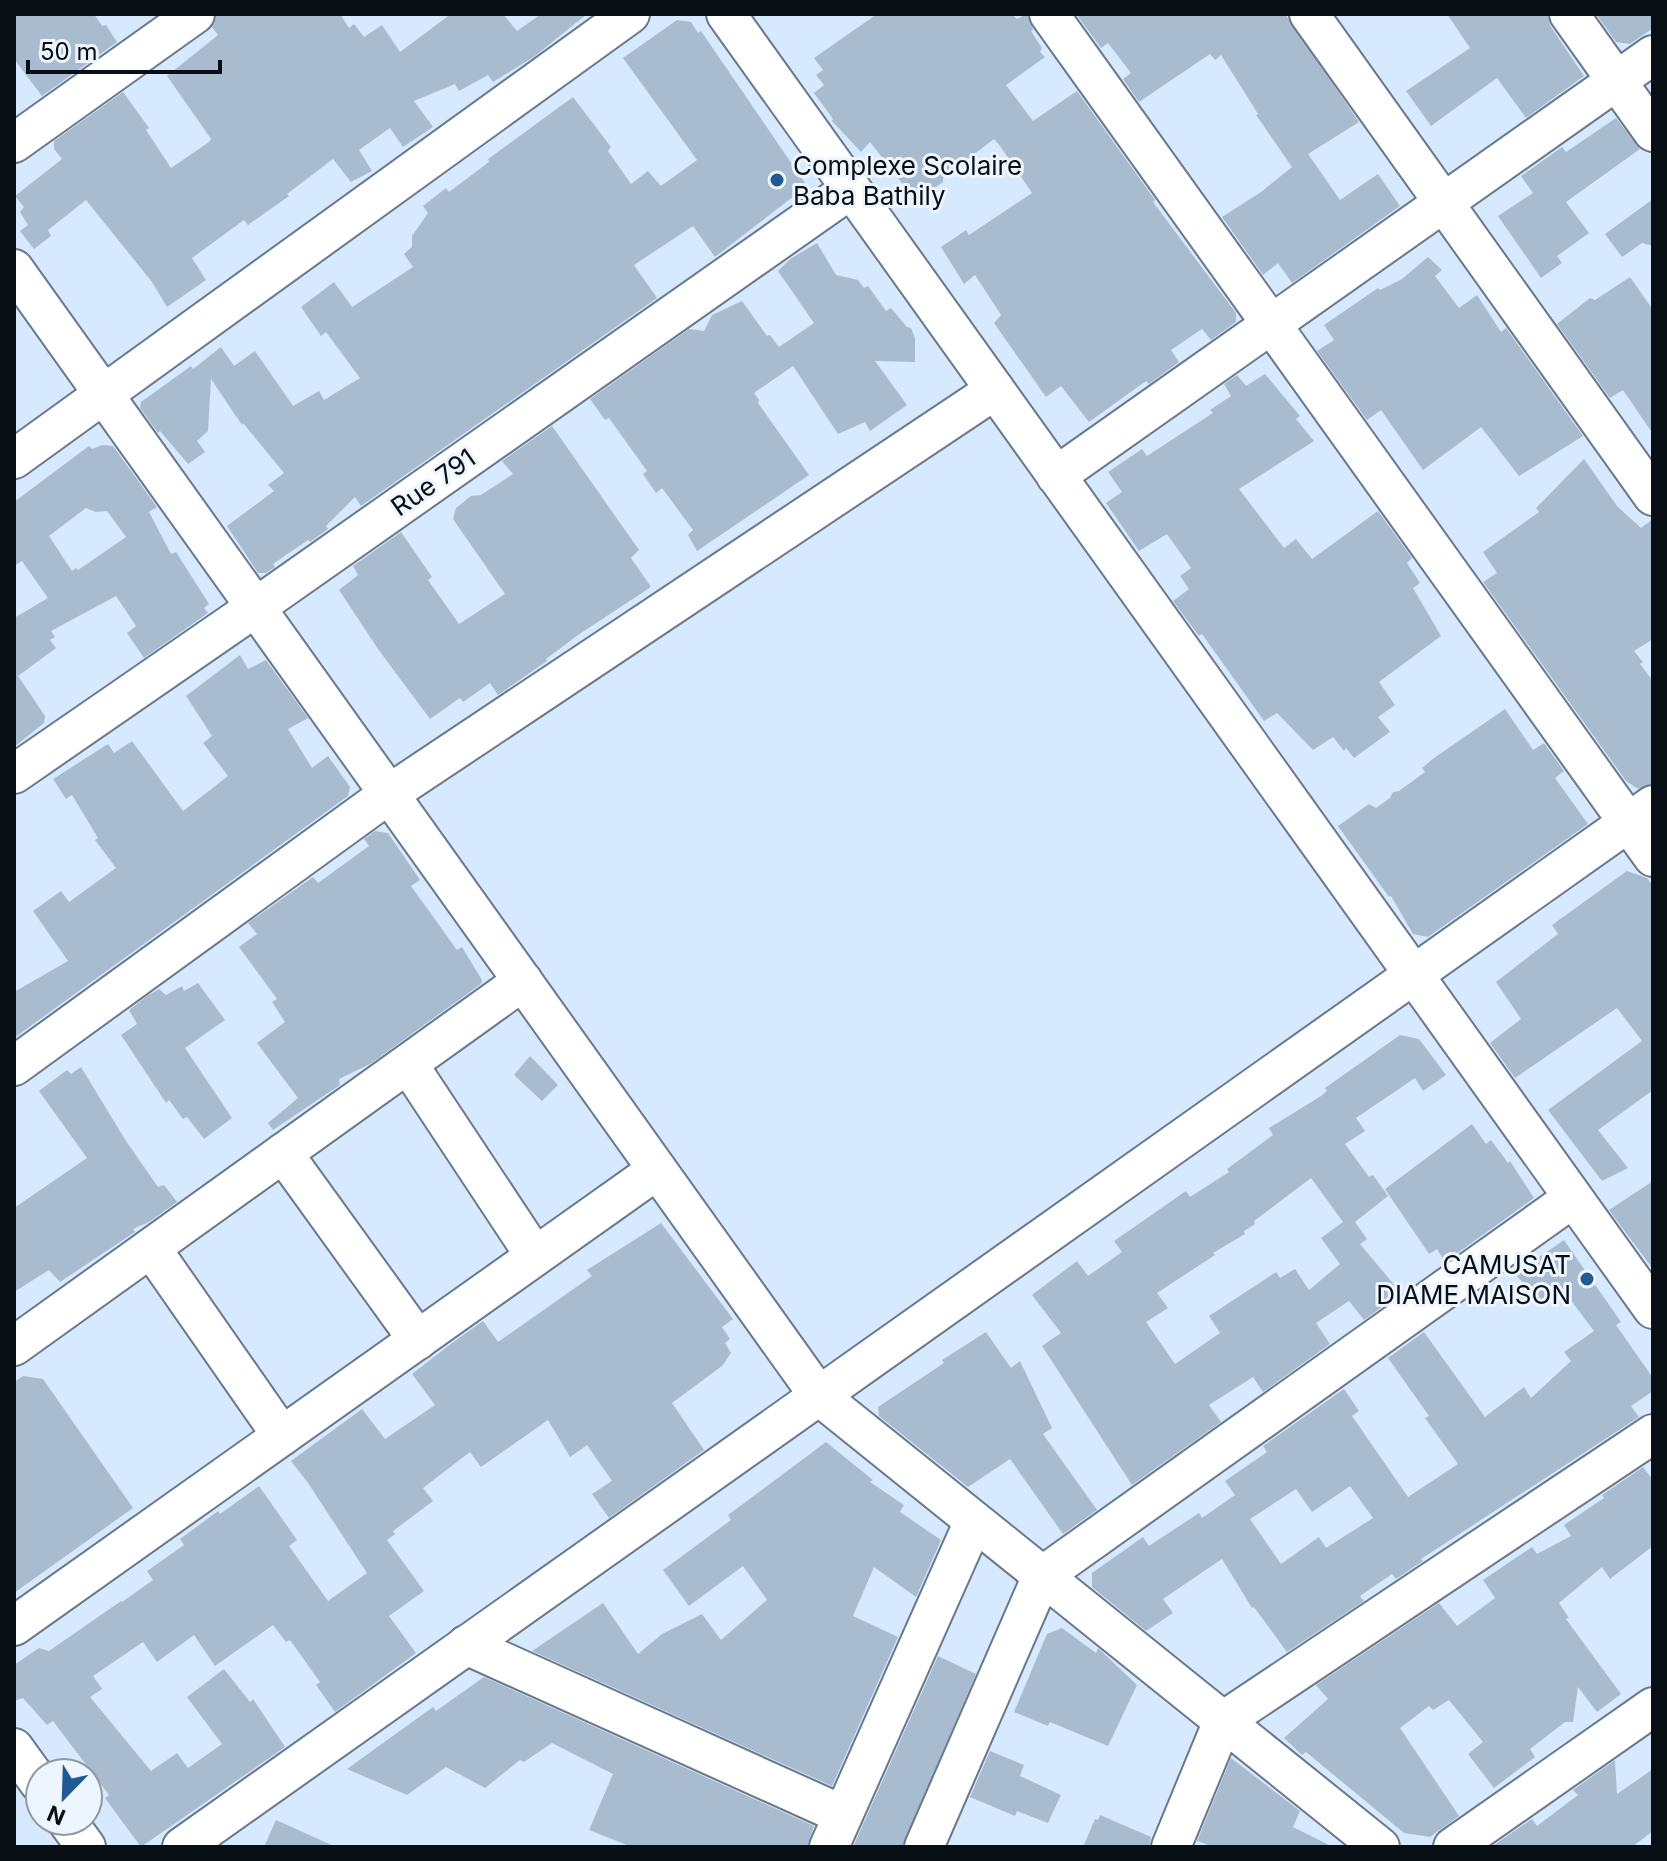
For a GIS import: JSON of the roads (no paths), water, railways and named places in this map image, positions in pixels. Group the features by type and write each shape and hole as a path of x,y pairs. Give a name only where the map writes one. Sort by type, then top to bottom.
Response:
{"street":[{"path":"14,143 195,14"},
{"path":"14,459 630,14"},
{"path":"726,14 1653,1309"},
{"path":"1049,14 1271,324 1641,814 1653,857"},
{"path":"1309,14 1653,496"},
{"path":"1569,14 1653,132"},
{"path":"1056,476 1653,55"},
{"name":"Rue 791","path":"14,774 851,189"},
{"path":"14,269 819,1396 1380,1847"},
{"path":"14,1066 389,794 995,390"},
{"path":"182,1847 1641,814"},
{"path":"14,1346 523,981"},
{"path":"408,1064 535,1256"},
{"path":"283,1153 418,1340"},
{"path":"14,1626 657,1170"},
{"path":"924,1847 1042,1576 1573,1198"},
{"path":"151,1248 282,1436"},
{"path":"1171,1847 1223,1721 1653,1434"},
{"path":"466,1645 836,1831 974,1521"},
{"path":"1453,1847 1653,1707"}],"place":[{"name":"Complexe Scolaire Baba Bathily","path":"777,180"},
{"name":"CAMUSAT DIAME MAISON","path":"1587,1279"}]}
